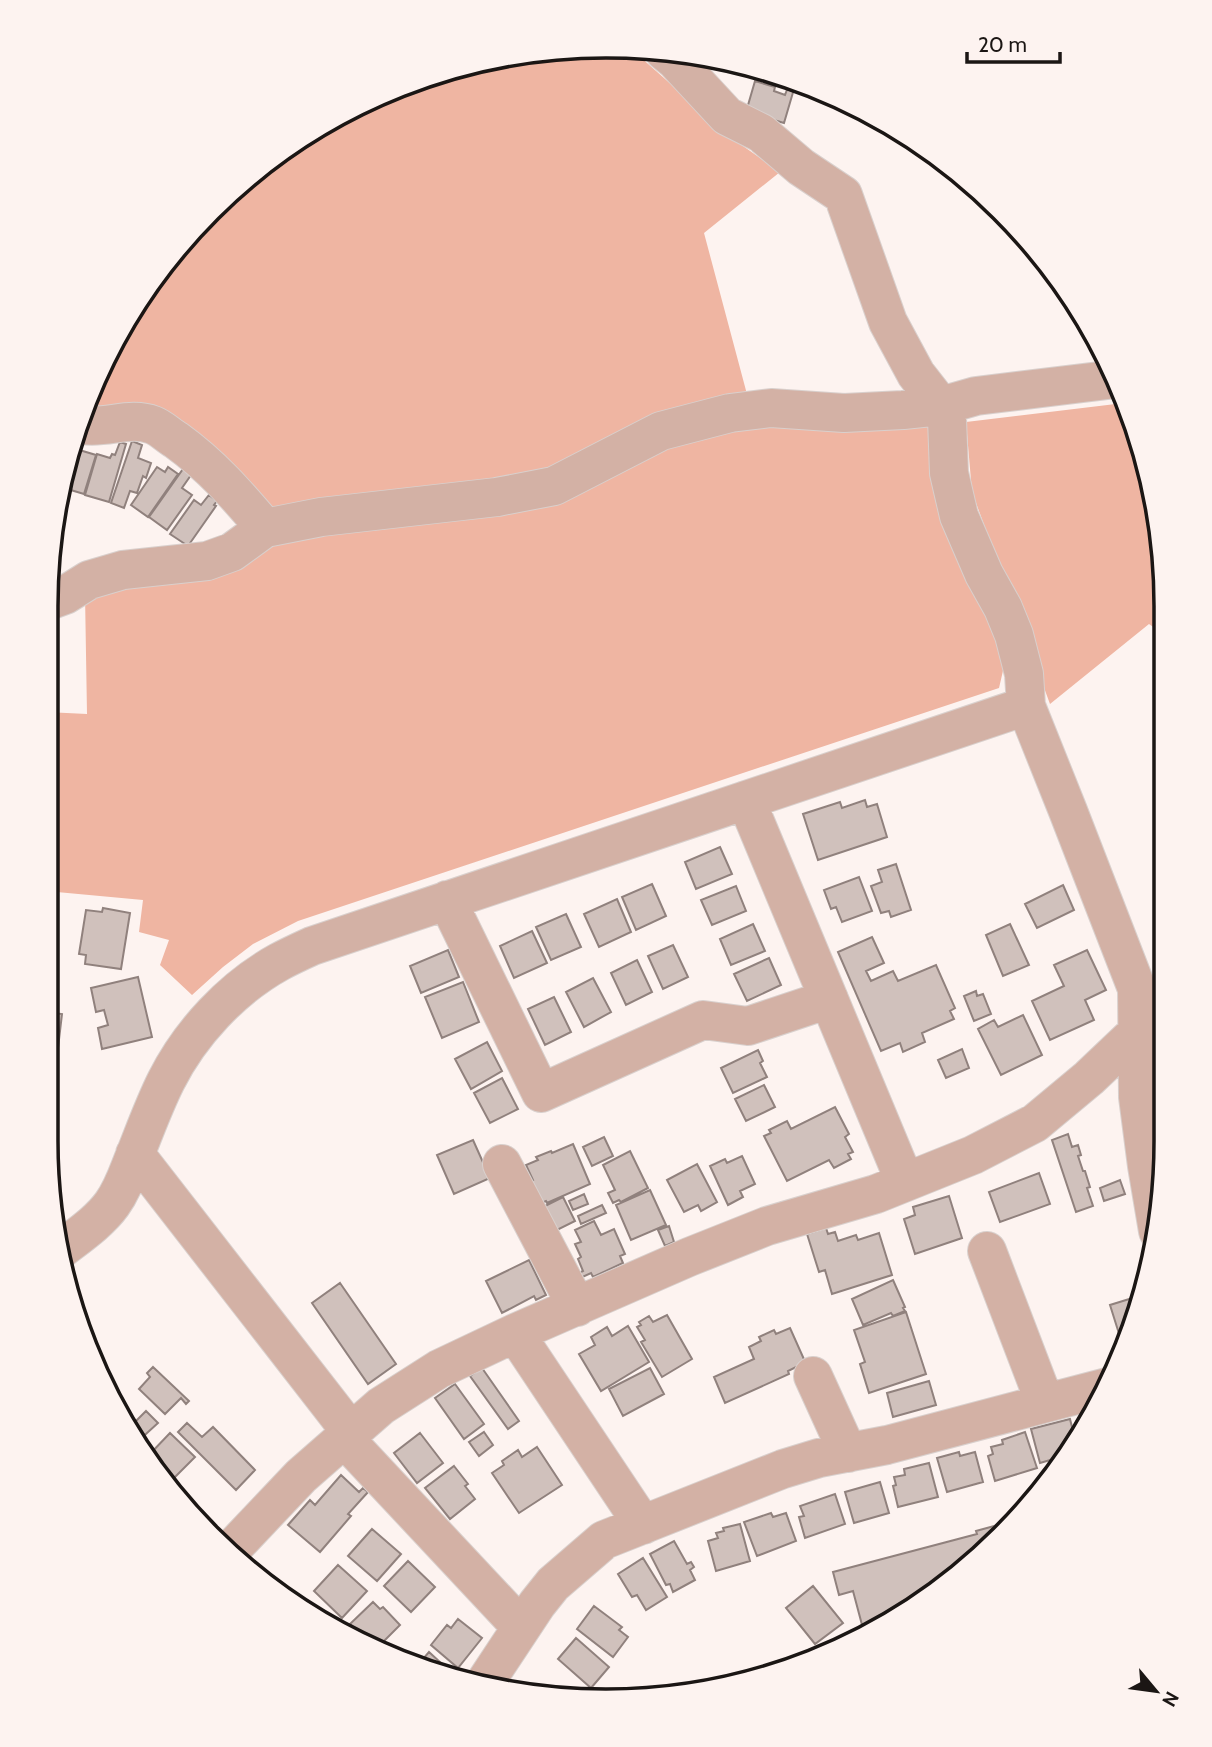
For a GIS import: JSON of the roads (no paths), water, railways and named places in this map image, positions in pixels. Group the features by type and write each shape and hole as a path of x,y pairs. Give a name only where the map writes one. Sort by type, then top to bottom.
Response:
{"street":[{"path":"677,62 727,116 761,134 801,167 844,195 888,322 916,374 941,406 947,419 949,473 959,516 1014,635 1024,674 1026,706 1137,989 1138,1097 1152,1193"},
{"path":"58,597 89,580 123,570 207,561 232,552 265,528 321,517 497,497 554,485 661,431 730,413 771,408 844,413 941,406 976,396 1106,380"},
{"path":"88,426 129,420 154,425 189,450 225,482 265,528"},
{"path":"67,1244 112,1204 167,1079 188,1046 227,1000 277,963 313,946 447,900 1026,706"},
{"path":"746,800 905,1182"},
{"path":"447,900 541,1093 703,1020 748,1026 829,999"},
{"path":"236,1545 301,1476 381,1406 439,1370 515,1333 751,1232 876,1194 973,1155 1035,1123 1089,1078 1154,1017"},
{"path":"135,1154 348,1435 521,1627"},
{"path":"502,1164 577,1307"},
{"path":"987,1251 1045,1403"},
{"path":"515,1333 643,1525"},
{"path":"813,1376 848,1453"},
{"path":"489,1677 552,1584 604,1540 783,1468 887,1445 1094,1390"}]}
